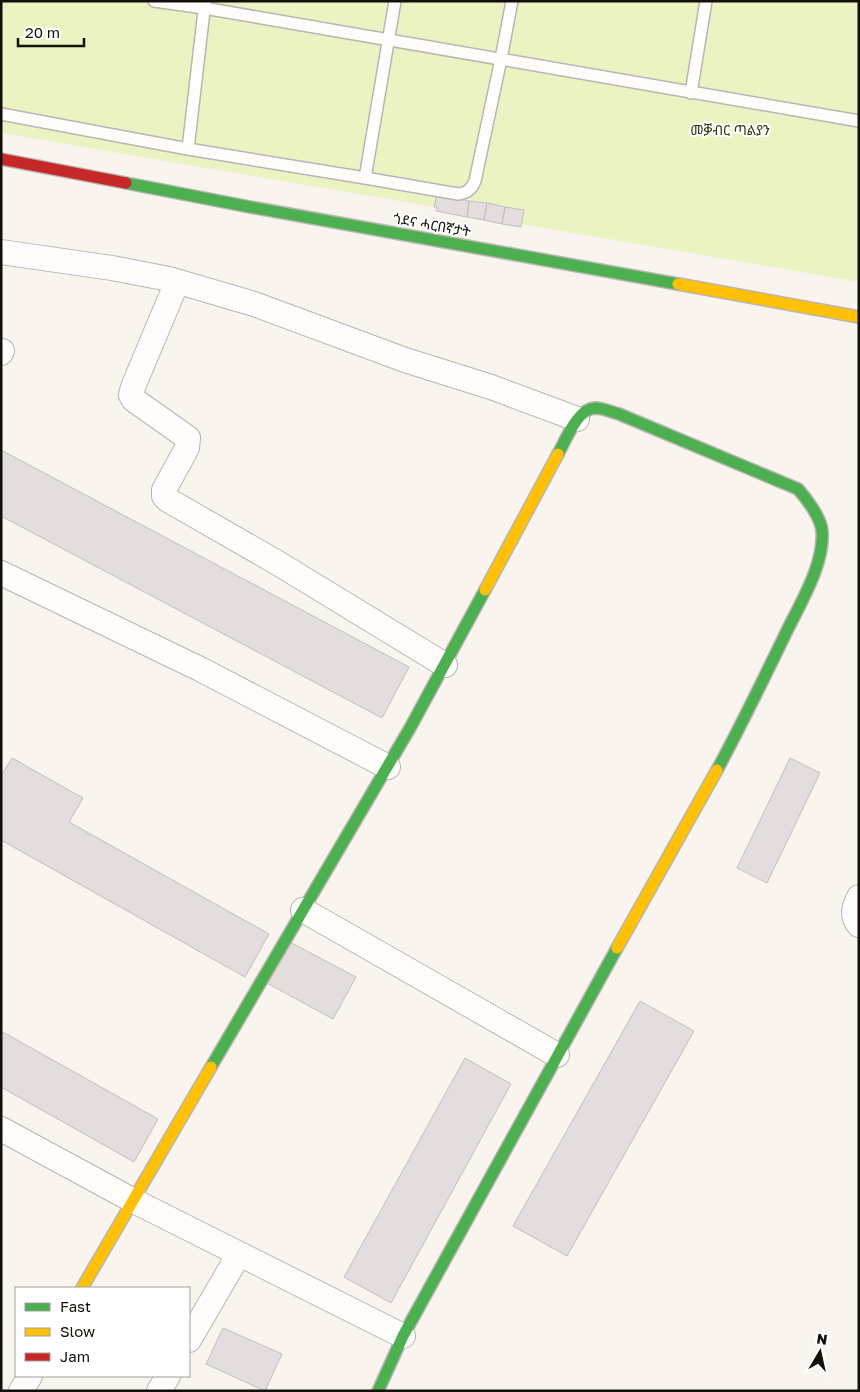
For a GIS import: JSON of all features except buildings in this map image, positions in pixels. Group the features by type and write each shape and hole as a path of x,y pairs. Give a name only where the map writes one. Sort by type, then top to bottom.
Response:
{"street":[{"name":"ጎደና ሓርበኛታት","path":"1,159 250,207 859,317"},
{"path":"1,252 112,268 177,282 254,304 405,360 491,387 577,419"},
{"path":"177,282 131,395 134,400 188,438 187,448 164,490 164,496 445,665"},
{"path":"83,1287 388,767 577,419 590,408 605,410 798,489 810,503 822,529 822,549 813,576 742,724 403,1336 385,1384"},
{"path":"1,573 211,675 388,767"},
{"path":"859,897 853,914 859,925"},
{"path":"303,910 557,1055"},
{"path":"1,1129 134,1201 403,1336"},
{"path":"190,1338 240,1254"},
{"path":"22,1391 29,1377"},
{"path":"159,1391 167,1377"}],"lane":[{"path":"154,1 204,5 388,40 859,121"},
{"path":"365,178 395,1"},
{"path":"1,114 188,149 465,194 471,189 475,181 512,1"},
{"path":"690,93 706,1"},
{"path":"188,149 204,5"}],"green space":[{"name":"መቓብር ጣልያን","path":"1,1 859,1 859,282 521,224 524,210 437,195 434,207 1,133"}],"traffic: fast":[{"path":"126,183 678,284"},
{"path":"558,454 577,419 589,410 601,409 619,414 798,489 816,515 821,526 822,544 815,572 717,770"},
{"path":"211,1067 410,728 485,590"},
{"path":"378,1391 403,1336 617,948"}],"traffic: slow":[{"path":"678,284 859,317"},
{"path":"485,590 558,454"},
{"path":"617,948 717,770"},
{"path":"83,1287 211,1067"}],"traffic: jam":[{"path":"1,159 126,183"}]}
